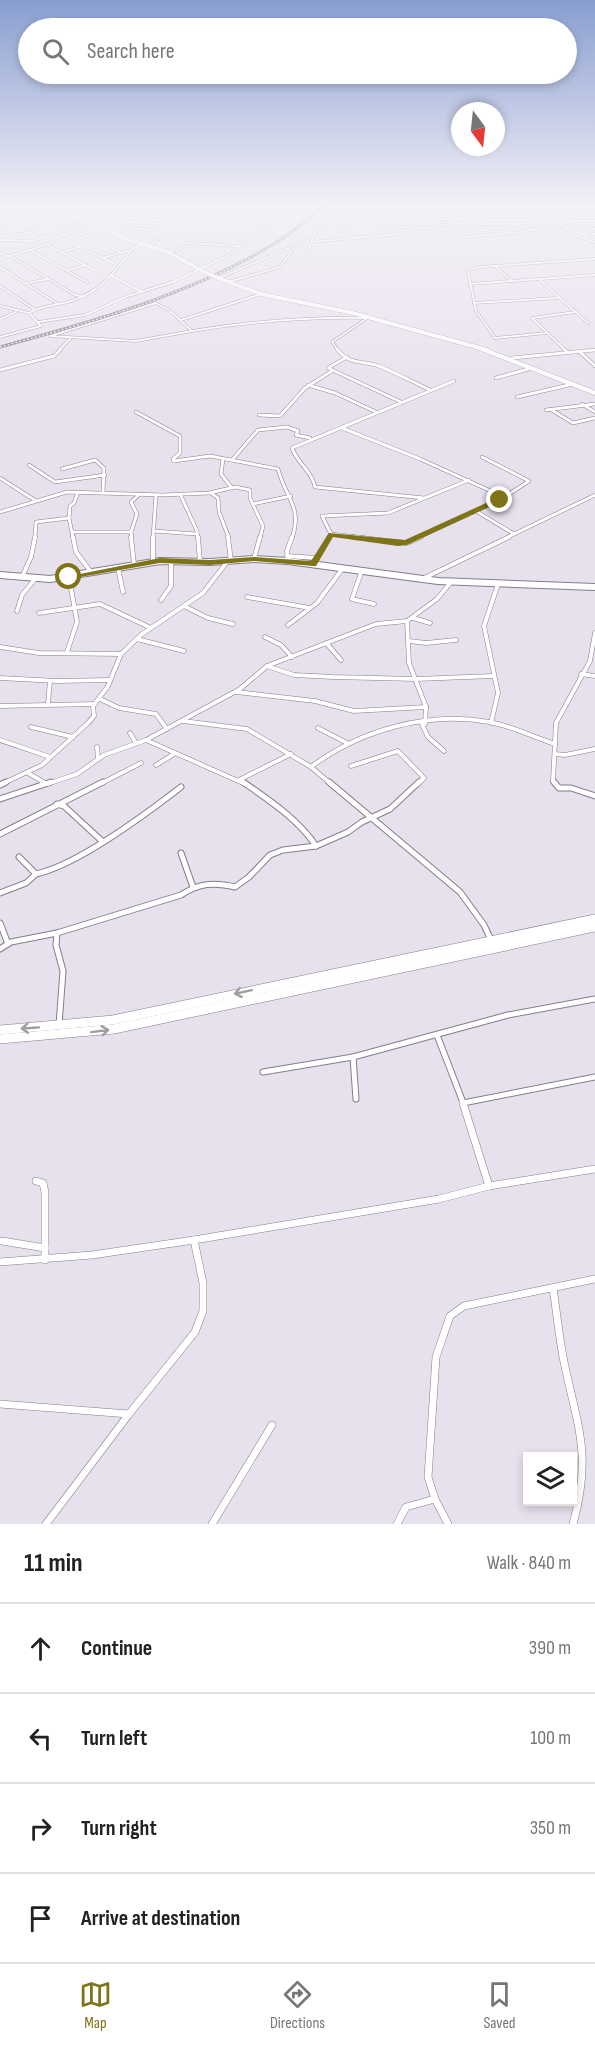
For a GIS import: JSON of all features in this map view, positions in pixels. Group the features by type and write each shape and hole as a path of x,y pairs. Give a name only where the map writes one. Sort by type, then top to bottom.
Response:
{"main road":[{"path":"3,1034 113,1020 595,919"},
{"path":"3,1034 114,1029 595,927"}],"street":[{"path":"18,277 58,304"},
{"path":"46,277 75,295 85,297"},
{"path":"78,277 87,282"},
{"path":"29,313 34,309 85,297 104,285 109,277"},
{"path":"114,277 142,292"},
{"path":"38,322 85,315 142,292 165,286 183,277"},
{"path":"228,282 245,277"},
{"path":"469,277 476,311 497,338 547,333"},
{"path":"507,277 512,282"},
{"path":"470,284 572,277"},
{"path":"219,278 261,294 369,318 512,358 595,393"},
{"path":"27,283 49,279"},
{"path":"540,280 588,323"},
{"path":"0,286 34,309"},
{"path":"181,320 261,294"},
{"path":"474,303 558,298"},
{"path":"193,332 160,304 154,303 124,315 50,336 70,339 136,341 193,332 240,323 286,319 369,318"},
{"path":"0,306 29,313 41,326 0,337"},
{"path":"0,319 19,311"},
{"path":"568,353 534,321 534,317 575,312"},
{"path":"369,318 332,342 334,347 360,364 372,364 430,390"},
{"path":"0,370 54,356 70,339"},
{"path":"512,358 595,351"},
{"path":"580,352 595,366"},
{"path":"347,357 328,368 401,402"},
{"path":"496,378 535,367"},
{"path":"259,415 280,416 308,385 332,371"},
{"path":"424,498 315,487 313,478 294,457 292,448 454,381"},
{"path":"517,397 573,384"},
{"path":"308,385 334,391 348,401 376,412"},
{"path":"581,404 595,412"},
{"path":"595,404 548,409 573,423 595,418"},
{"path":"136,412 180,436 180,453 173,459 174,461 206,456 278,469 282,486 291,496 297,524 287,558"},
{"path":"232,460 258,430 287,427 298,431 296,435 303,438 313,438"},
{"path":"342,428 469,480 504,497"},
{"path":"331,534 407,543 504,497 530,481 482,457"},
{"path":"62,469 93,459 102,466 105,475 104,493"},
{"path":"223,459 220,474 222,480 231,487"},
{"path":"29,465 55,482 105,475"},
{"path":"1,480 36,501"},
{"path":"331,534 322,514 377,515 388,513 469,480"},
{"path":"1,510 52,499 67,492 180,495 211,493 231,487 249,488 263,532 254,559"},
{"path":"78,492 74,503 70,506 69,518 76,552 91,572"},
{"path":"0,785 42,765 73,737 94,716 95,704 110,680 121,654 151,628 203,593 229,561 228,532 219,512 218,498 211,493"},
{"path":"134,564 131,532 137,514 131,502 140,494"},
{"path":"153,562 156,495"},
{"path":"180,495 197,534 200,562"},
{"path":"422,579 595,495"},
{"path":"253,504 291,496"},
{"path":"476,511 514,534"},
{"path":"22,577 32,560 36,542 36,522 69,518"},
{"path":"153,531 167,530 180,535 197,534"},
{"path":"73,532 131,532"},
{"path":"315,561 331,534"},
{"path":"0,575 35,579 69,577 153,562 287,558 451,582 595,587"},
{"path":"161,600 171,586 171,561"},
{"path":"118,568 123,592"},
{"path":"288,625 317,603 343,568"},
{"path":"362,570 352,599 374,604"},
{"path":"67,652 77,622 69,577"},
{"path":"17,611 22,595 35,579"},
{"path":"0,798 77,774 98,759 146,740 235,692 267,666 376,624 407,621 437,599 451,582"},
{"path":"491,723 498,693 484,626 498,584"},
{"path":"247,597 310,608"},
{"path":"39,613 101,604 151,628"},
{"path":"184,606 208,618 233,624"},
{"path":"412,618 429,623"},
{"path":"407,621 409,663 426,707 424,724 428,737 444,752"},
{"path":"595,633 590,661 556,723 553,781 555,786 595,796"},
{"path":"265,637 280,645 292,657"},
{"path":"137,639 184,651"},
{"path":"409,641 426,643 456,639"},
{"path":"327,644 341,660"},
{"path":"0,647 39,653 121,654"},
{"path":"267,666 294,675 416,679 493,676"},
{"path":"581,674 595,676"},
{"path":"0,678 50,681 110,680"},
{"path":"48,703 50,681"},
{"path":"235,692 315,701 354,711 426,707"},
{"path":"100,699 104,703 156,714 167,729"},
{"path":"0,706 48,703 95,704"},
{"path":"183,721 247,729 311,767 460,892 484,925 491,940"},
{"path":"311,767 347,743 384,731 424,724 466,721 491,723 555,744"},
{"path":"31,727 73,737"},
{"path":"318,728 347,743"},
{"path":"130,733 136,743"},
{"path":"146,740 239,780 268,799 307,833 316,846"},
{"path":"0,741 50,757"},
{"path":"97,747 98,759"},
{"path":"555,754 565,755 595,749"},
{"path":"0,949 8,944 57,933 181,895 193,887 220,882 235,887 276,851 316,846 371,819 390,809 424,778 398,751 351,766"},
{"path":"156,765 174,754"},
{"path":"239,780 291,754"},
{"path":"0,834 141,763"},
{"path":"28,773 45,783"},
{"path":"0,892 26,883 36,874 79,856 139,819 182,787"},
{"path":"64,803 102,841"},
{"path":"181,853 193,887"},
{"path":"19,857 36,874"},
{"path":"0,923 8,944"},
{"path":"57,933 56,945 63,971 59,1026"},
{"path":"263,1072 353,1057 508,1015 595,999"},
{"path":"437,1035 464,1103 489,1186"},
{"path":"353,1057 356,1099"},
{"path":"464,1103 595,1077"},
{"path":"0,1262 92,1255 194,1240 440,1199 489,1186 595,1169"},
{"path":"36,1181 43,1183 45,1192 45,1260"},
{"path":"46,1524 129,1414 195,1332 203,1311 203,1283 194,1240"},
{"path":"2,1241 45,1248"},
{"path":"448,1524 435,1499 428,1477 436,1357 450,1316 464,1306 595,1279"},
{"path":"553,1289 565,1364 584,1435 586,1477 581,1502 573,1524"},
{"path":"0,1404 129,1414"},
{"path":"212,1524 272,1425"},
{"path":"397,1524 406,1507 435,1499"}],"railway":[{"path":"0,347 107,316 211,277"}],"route":[{"path":"69,577 142,563 177,560 227,562 254,559 313,564 331,534 407,543 500,500"}]}
